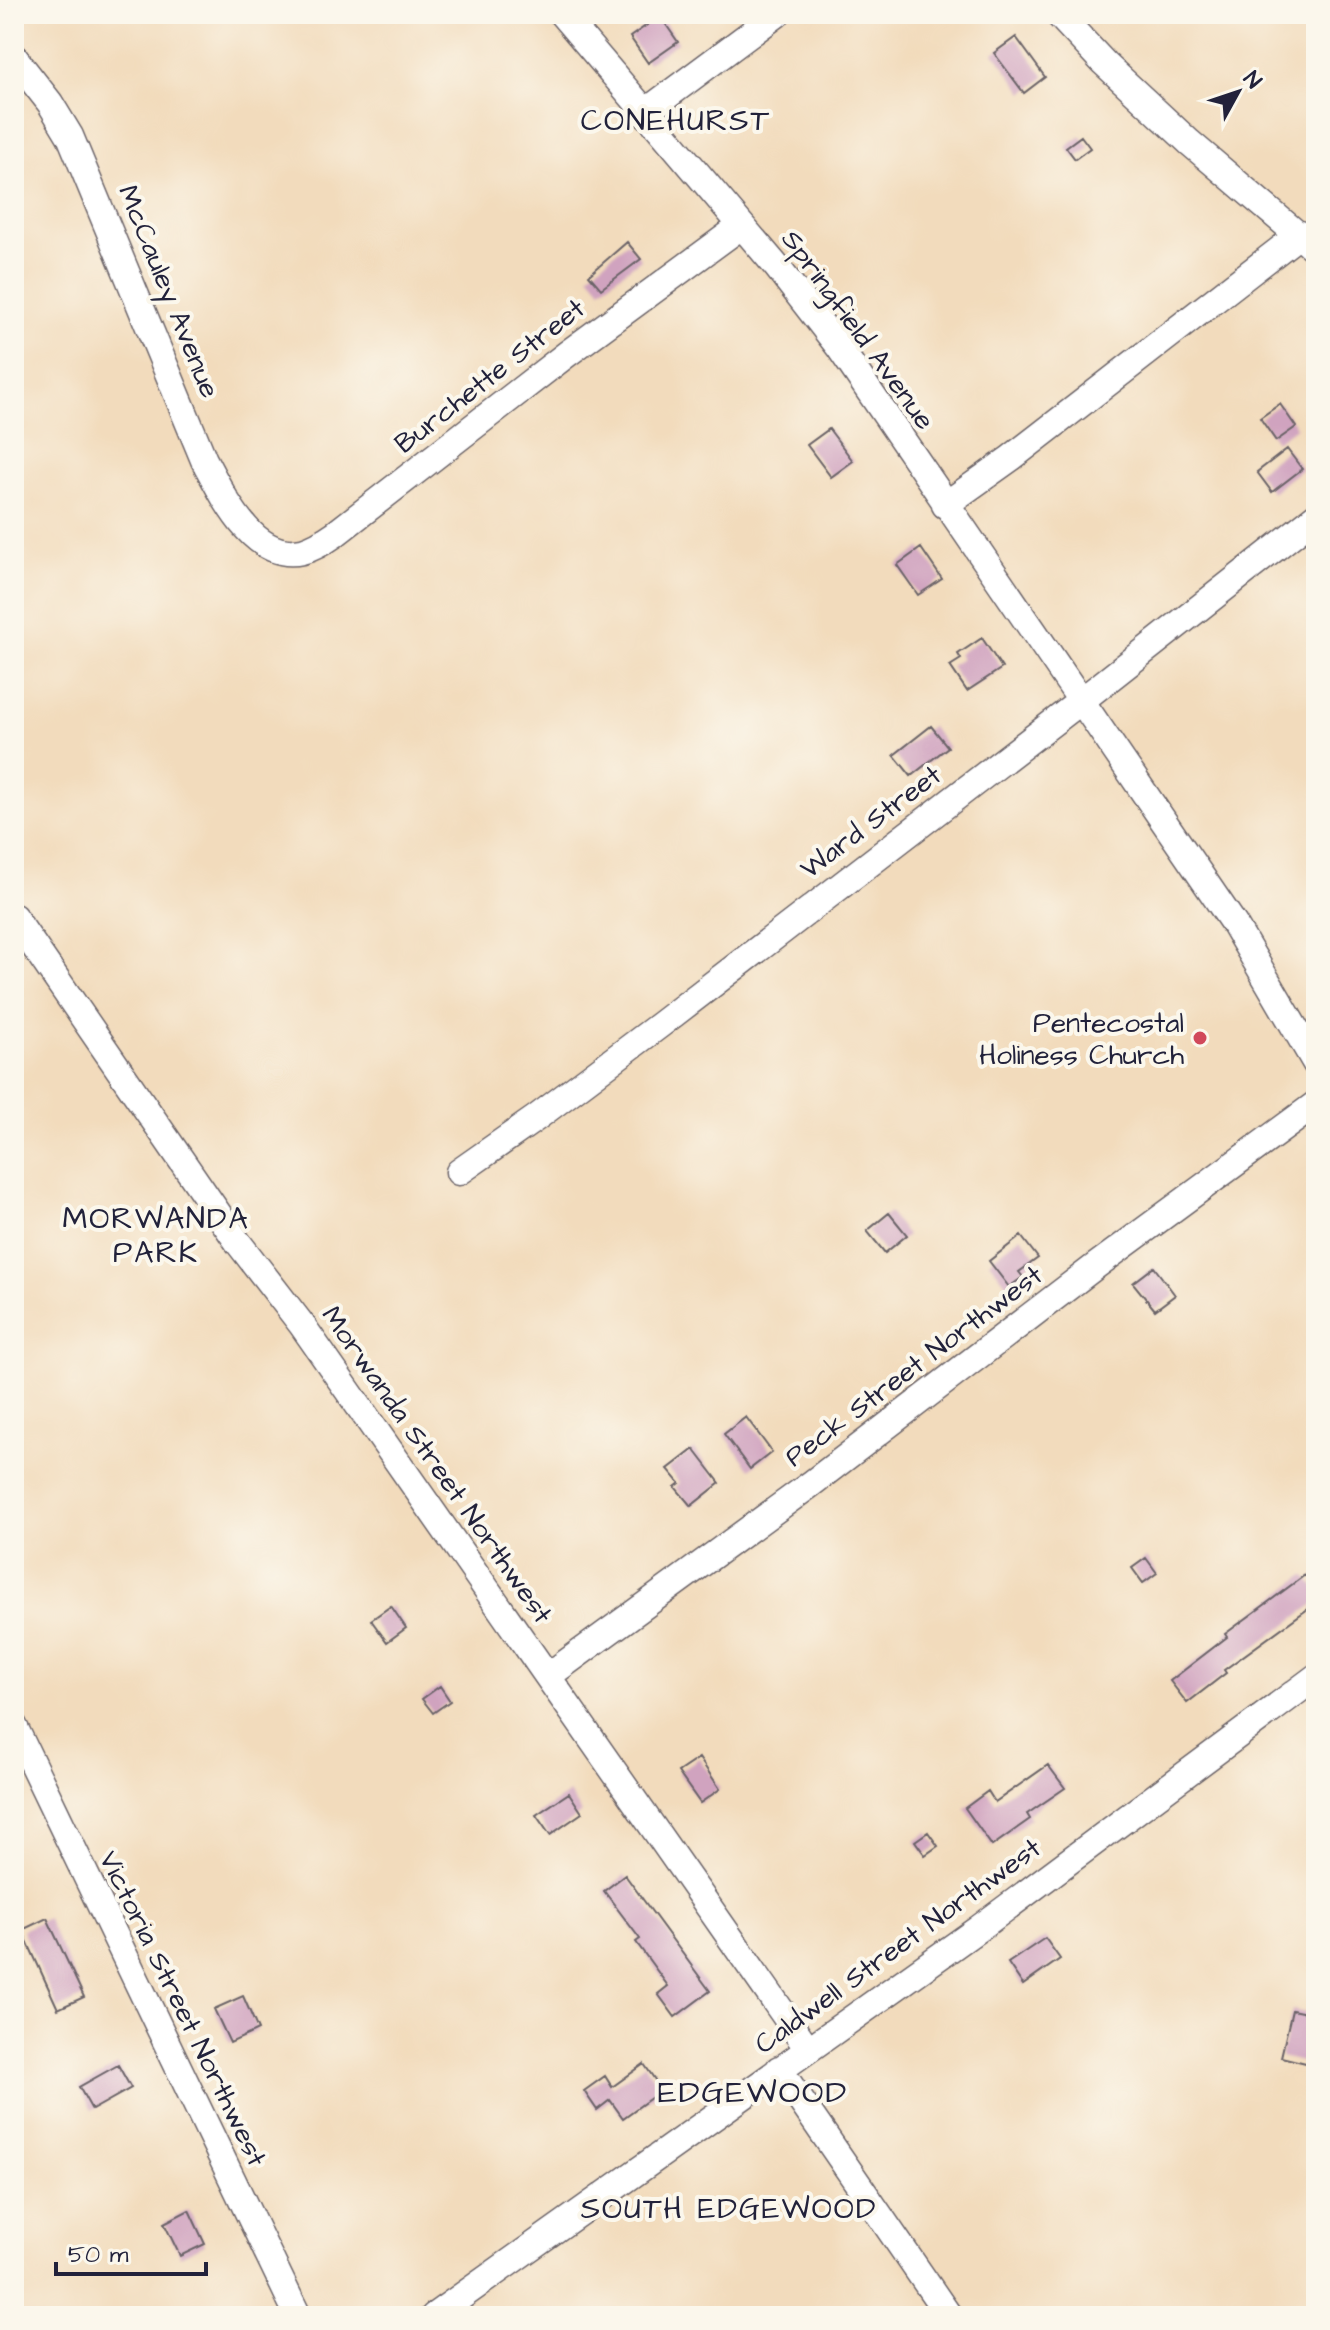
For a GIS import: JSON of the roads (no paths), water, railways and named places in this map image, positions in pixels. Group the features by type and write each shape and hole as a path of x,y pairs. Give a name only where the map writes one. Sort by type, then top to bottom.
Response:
{"street":[{"name":"Springfield Avenue","path":"562,14 839,347 1234,924 1316,1064"},
{"path":"644,113 777,14"},
{"path":"945,505 1308,242 1189,142 1104,63 1058,14"},
{"name":"McCauley Avenue","path":"14,57 50,103 70,136 204,460 249,531 268,545"},
{"name":"Burchette Street","path":"268,545 289,552 301,551 335,534 567,354 741,226"},
{"name":"Ward Street","path":"459,1172 573,1090 1081,701 1316,516"},
{"name":"Morwanda Street Northwest","path":"14,917 237,1241 302,1325 808,2049"},
{"name":"Peck Street Northwest","path":"548,1676 811,1484 1097,1265 1316,1104"},
{"name":"Caldwell Street Northwest","path":"434,2316 978,1929 1316,1677"},
{"name":"Victoria Street Northwest","path":"14,1726 298,2316"},
{"path":"779,2069 949,2316"}],"place":[{"name":"Pentecostal Holiness Church","path":"1200,1038"}],"district":[{"name":"CONEHURST","path":"676,120"},
{"name":"MORWANDA PARK","path":"156,1235"},
{"name":"EDGEWOOD","path":"753,2091"},
{"name":"SOUTH EDGEWOOD","path":"729,2208"}]}
